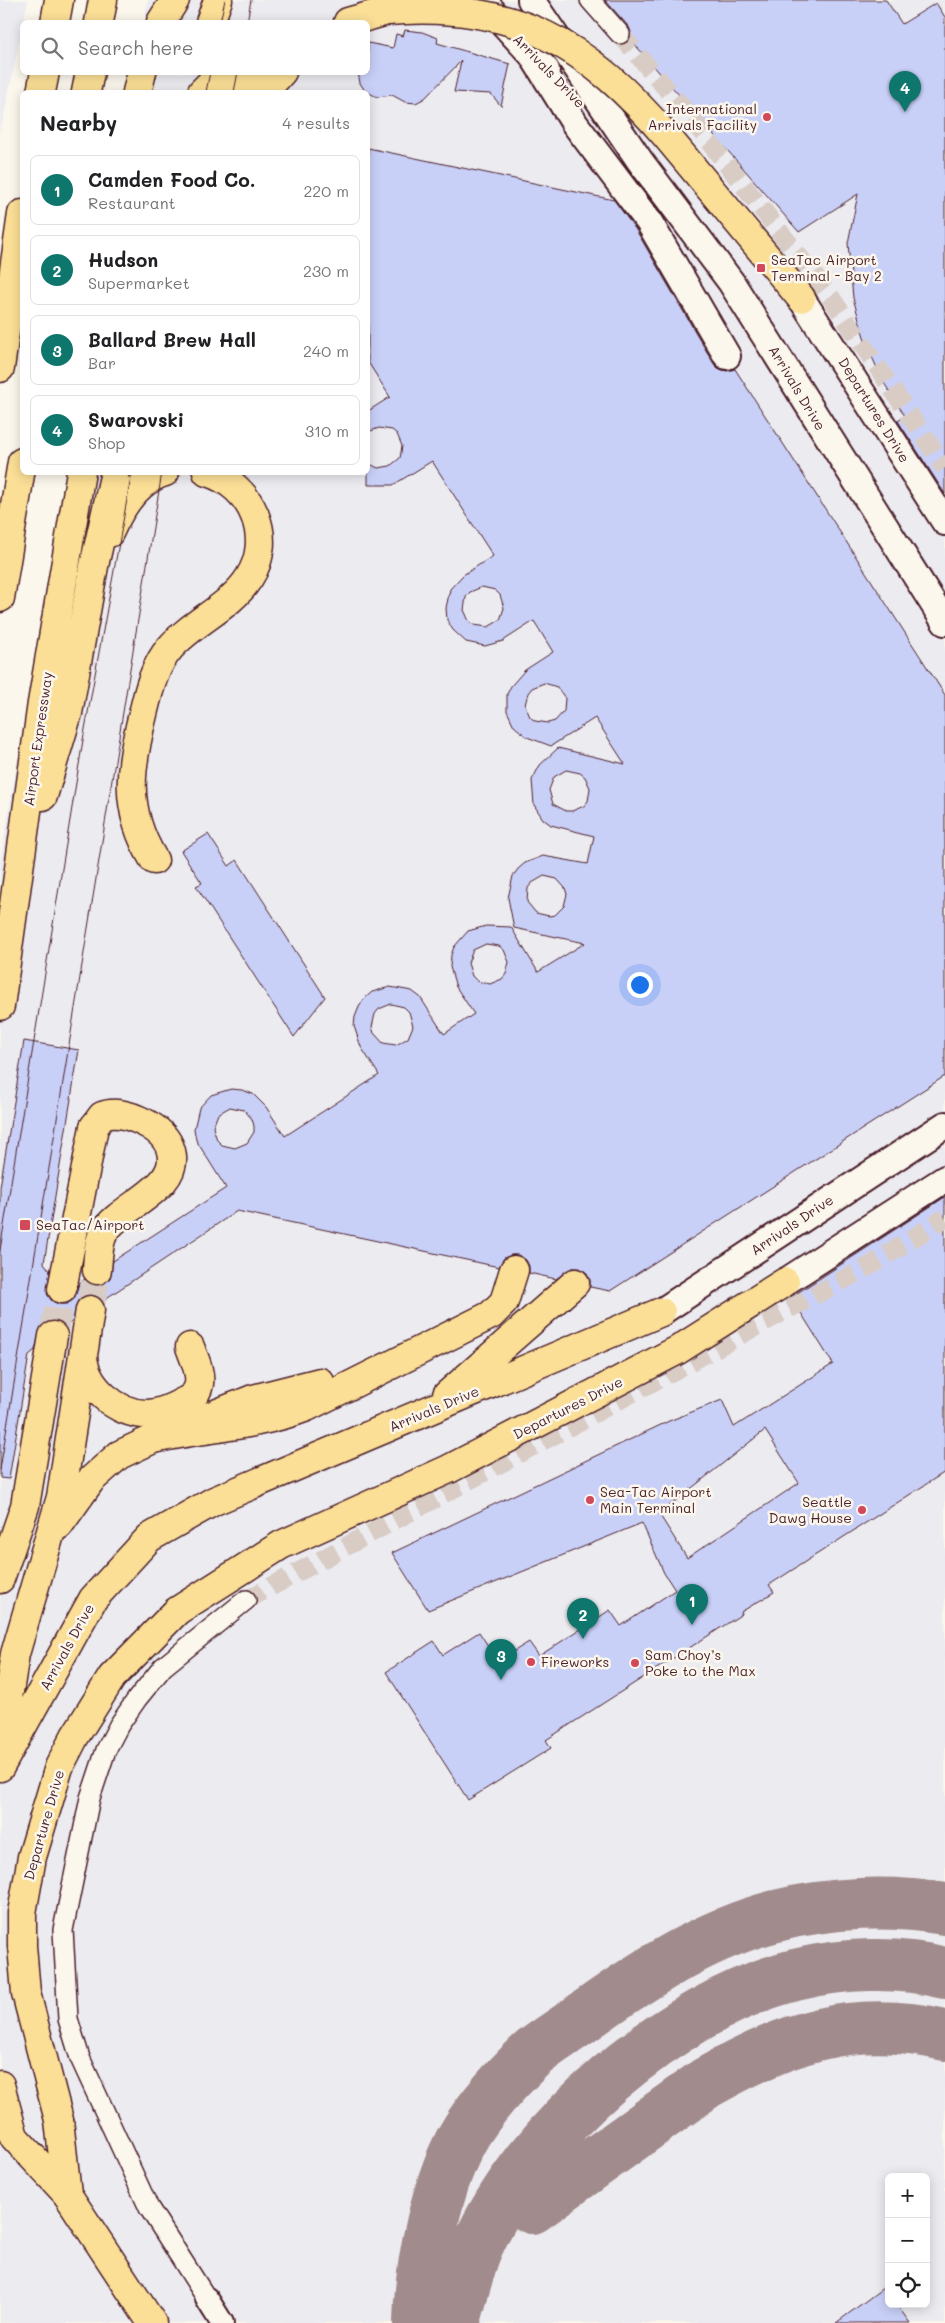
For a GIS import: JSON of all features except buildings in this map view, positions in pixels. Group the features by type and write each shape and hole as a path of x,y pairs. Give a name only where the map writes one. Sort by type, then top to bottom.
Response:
{"main road":[{"path":"54,20 59,0"},
{"path":"99,20 103,0"},
{"path":"162,20 175,0"},
{"path":"211,20 218,0"},
{"name":"Arrivals Drive","path":"482,0 534,58 640,160"},
{"name":"Arrivals Drive","path":"531,0 640,160 706,246 752,315 945,622"},
{"path":"359,20 432,6 459,7 482,10 528,24 549,34 591,62 621,86 668,138 802,298"},
{"path":"534,58 575,124 649,222 727,356"},
{"path":"41,90 44,75"},
{"path":"86,90 89,75"},
{"path":"190,90 194,75"},
{"path":"204,90 219,75"},
{"path":"232,90 250,75"},
{"path":"266,90 279,75"},
{"path":"0,368 20,228"},
{"name":"Departures Drive","path":"802,298 945,522"},
{"path":"0,598 20,474"},
{"name":"Airport Expressway","path":"0,1006 42,703 80,475"},
{"path":"19,876 68,713 94,566 114,475"},
{"path":"94,566 114,522 131,496 148,479 158,475"},
{"path":"154,860 142,840 133,810 131,780 134,748 149,690 161,661 180,637 243,588 257,561 260,546 260,531 255,514 247,499 225,479 215,475"},
{"path":"62,1289 94,1127 102,1116 114,1114 136,1119 161,1134 168,1141 172,1155 171,1170 163,1182 115,1220 104,1232 98,1250 96,1270"},
{"name":"Arrivals Drive","path":"0,1767 94,1598 149,1538 214,1501 661,1312 945,1125"},
{"name":"Departures Drive","path":"177,1611 281,1545 450,1469 678,1350 945,1179"},
{"path":"153,1439 197,1430 262,1421 286,1416 307,1408 492,1315 504,1302 514,1270"},
{"path":"427,1412 575,1283"},
{"path":"0,1748 15,1654 61,1497 90,1310"},
{"path":"0,1579 25,1506 53,1336"},
{"path":"83,1355 86,1373 100,1393 127,1411 146,1414 166,1411 190,1398 195,1393 199,1377 190,1347"},
{"path":"49,1539 91,1480 103,1467 119,1456 153,1439 253,1399 320,1382"},
{"name":"Departure Drive","path":"67,2194 59,2120 26,1993 22,1946 22,1913 32,1857 59,1767 75,1736 112,1677 177,1611"},
{"path":"0,2085 14,2137 67,2194 152,2323"}],"street":[{"path":"590,0 620,34"},
{"path":"222,2323 149,2208 80,2058 68,2019 64,1930 90,1798 106,1750 119,1725 163,1667 246,1600"}],"shaded area":[{"path":"0,0 28,0 24,20 20,20 20,38 0,134"},
{"path":"148,0 945,0 945,2323 0,2323 0,863 67,475 370,475 370,90 132,90 136,75 370,75 370,20 144,20"}],"taxiway":[{"path":"419,2323 423,2276 432,2223 447,2172 456,2150 467,2130 489,2100 513,2072 536,2051 647,1974 697,1946 749,1924 797,1911 839,1905 903,1904 945,1909"},
{"path":"454,2323 470,2265 477,2247 500,2203 531,2160 567,2118 609,2079 653,2044 700,2014 748,1991 795,1975 832,1968 870,1965 927,1969 945,1973"},
{"path":"532,2208 706,2083 764,2053 792,2042 850,2029 880,2027 911,2029 945,2035"}],"tunnel":[{"path":"620,34 682,107 830,296 945,468"},
{"path":"246,1600 871,1265 945,1218"},
{"path":"90,1310 97,1270"},
{"path":"53,1336 62,1289"}],"tram line":[{"path":"220,20 225,0"},
{"path":"247,20 251,0"},
{"path":"206,90 209,75"},
{"path":"234,90 237,75"},
{"path":"0,1250 83,740 131,475"},
{"path":"0,1470 162,475"}],"place":[{"name":"Swarovski","path":"905,112"},
{"name":"International Arrivals Facility","path":"767,117"},
{"name":"SeaTac Airport Terminal - Bay 2","path":"761,268"},
{"name":"SeaTac/Airport","path":"25,1225"},
{"name":"Sea-Tac Airport Main Terminal","path":"590,1500"},
{"name":"Seattle Dawg House","path":"862,1510"},
{"name":"Camden Food Co.","path":"692,1625"},
{"name":"Hudson","path":"583,1639"},
{"name":"Fireworks","path":"531,1662"},
{"name":"Sam Choy’s Poke to the Max","path":"635,1663"},
{"name":"Ballard Brew Hall","path":"501,1680"}]}
